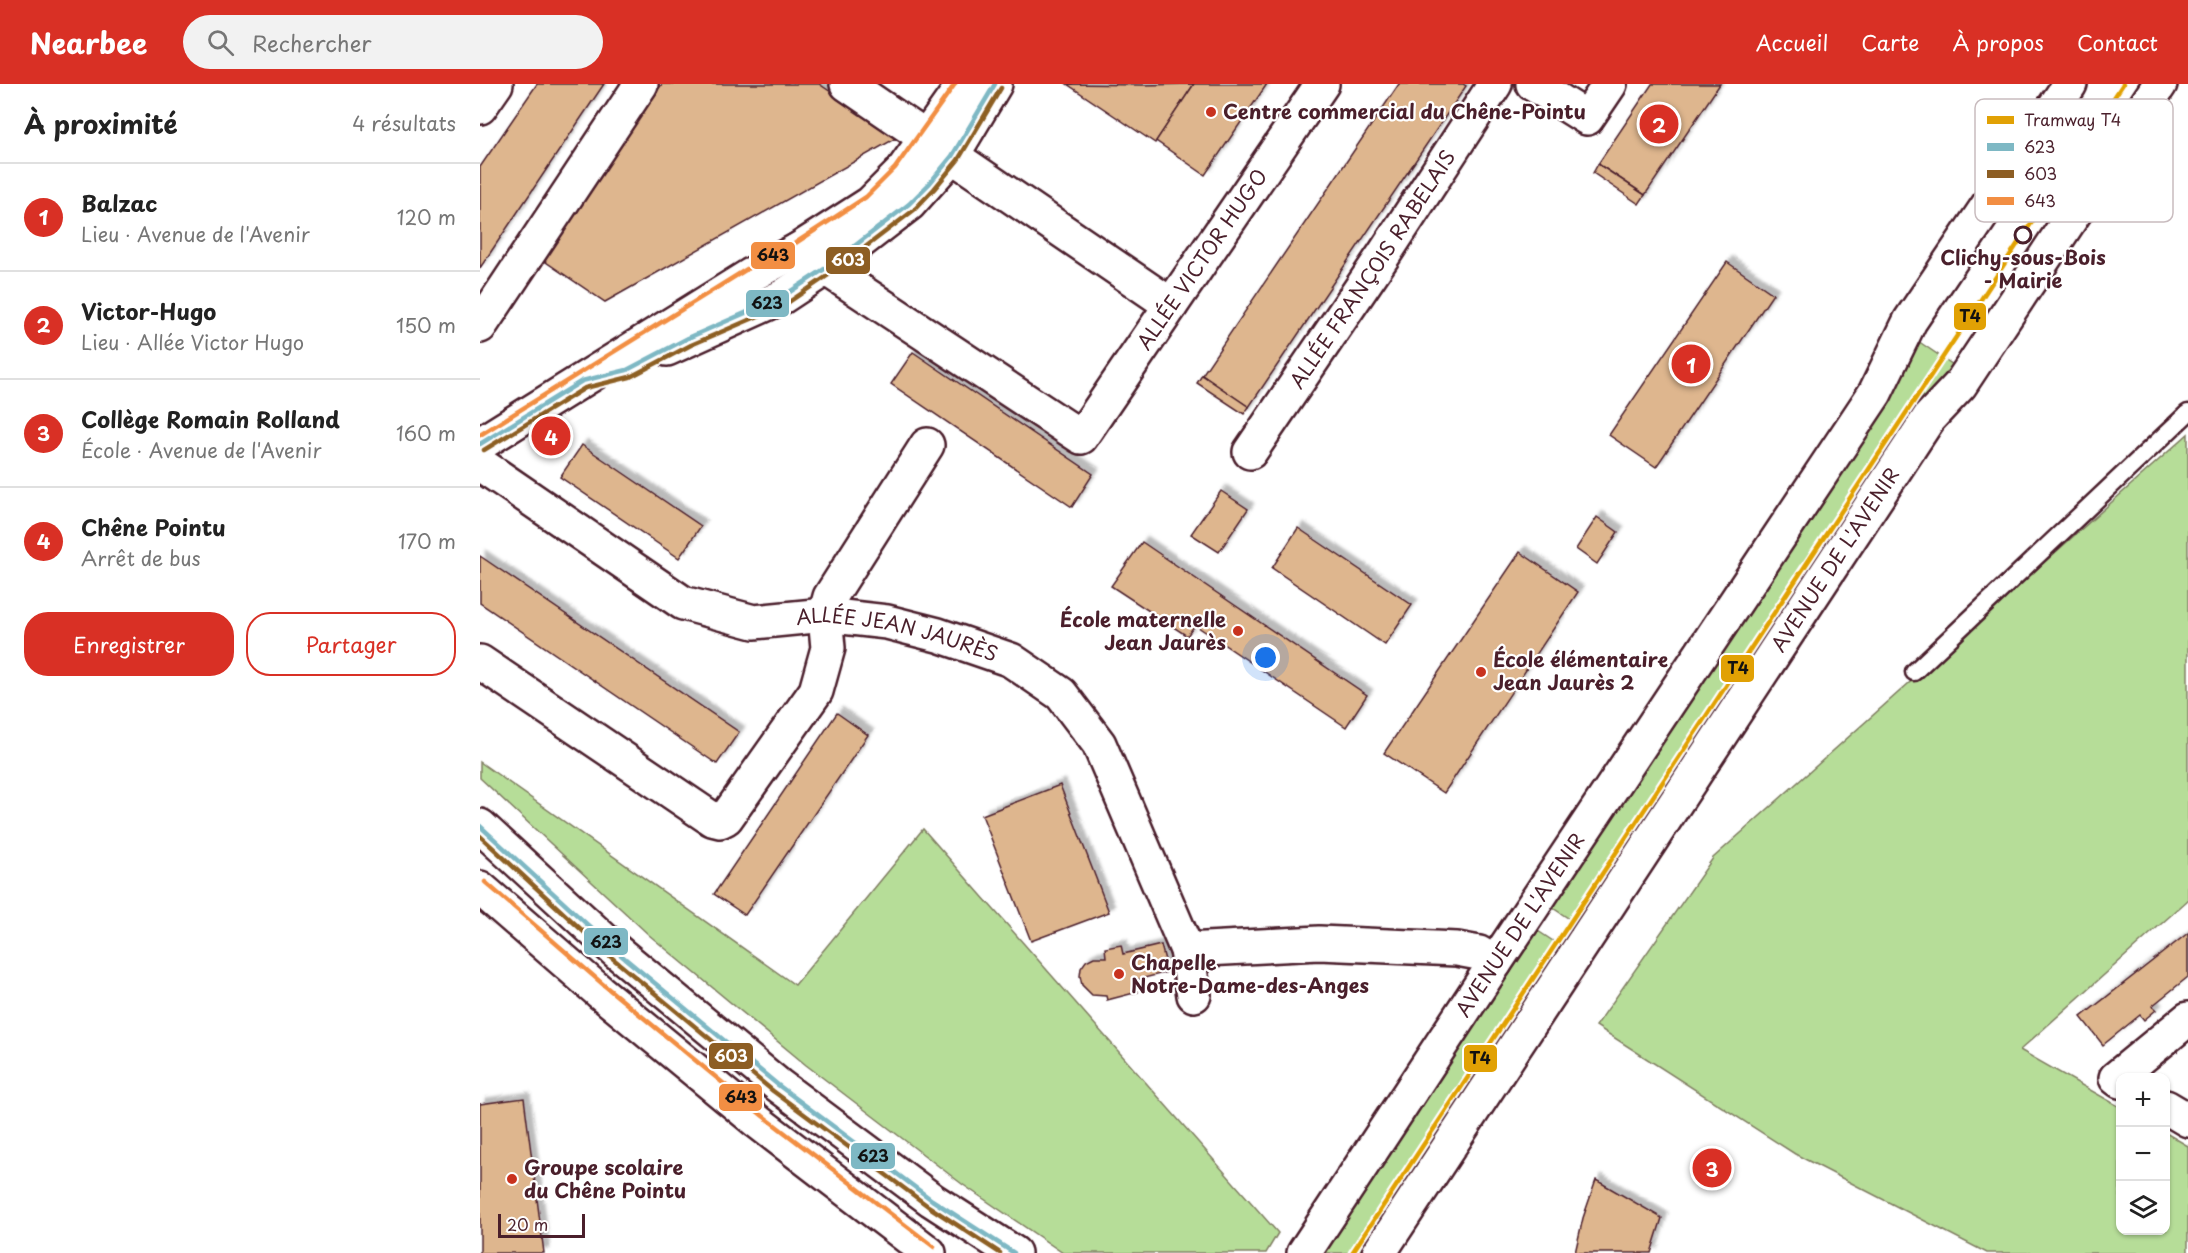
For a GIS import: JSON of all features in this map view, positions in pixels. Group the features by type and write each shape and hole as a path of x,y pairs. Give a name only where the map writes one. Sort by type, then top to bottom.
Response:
{"street":[{"path":"480,107 496,84"},
{"path":"480,326 641,84"},
{"path":"847,84 1171,305"},
{"path":"582,381 627,370 687,338 782,297 826,268 909,204 929,184 939,147 964,84"},
{"path":"480,444 871,203 901,173 939,147 995,84"},
{"name":"ALLÉE VICTOR HUGO","path":"826,268 1081,437 1322,84"},
{"name":"ALLÉE FRANÇOIS RABELAIS","path":"1250,452 1383,256 1495,84"},
{"path":"1533,84 1587,118 1610,84"},
{"name":"AVENUE DE L'AVENIR","path":"2060,99 2070,84"},
{"name":"AVENUE DE L'AVENIR","path":"2150,99 2160,84"},
{"name":"AVENUE DE L'AVENIR","path":"1304,1253 1869,402 1910,321 1977,222"},
{"name":"AVENUE DE L'AVENIR","path":"1379,1253 1929,418 1960,385 2068,222"},
{"path":"798,250 826,268"},
{"path":"480,662 712,819 726,818 816,691 828,648 825,615 830,597 927,445"},
{"name":"ALLÉE JEAN JAURÈS","path":"480,464 683,603 754,621 825,615 887,622 938,635 1011,660 1061,694 1099,744 1187,950 1194,995"},
{"path":"480,825 616,951 778,1085 932,1200 1014,1253"},
{"path":"480,888 600,992 758,1122 929,1253"},
{"path":"1187,950 1318,943 1342,944 1457,949 1479,953 1495,963"},
{"path":"2126,1073 2188,1019"},
{"path":"2170,1109 2188,1120"}],"lane":[{"path":"1914,672 2188,413"}],"green space":[{"path":"1915,339 1956,367 1583,928 1547,904"},
{"path":"2188,434 2188,900 2020,1050 2116,1105 2116,1235 2170,1235 2170,1135 2188,1146 2188,1253 1987,1253 1795,1154 1596,1026 1713,858"},
{"path":"480,762 795,985 923,829 1278,1233 1266,1253 1063,1253 962,1184 806,1065 649,935 480,778"},
{"path":"1532,927 1568,951 1369,1253 1318,1253"}],"building":[{"path":"537,84 604,84 480,268 480,167"},
{"path":"662,84 819,84 898,137 605,302 543,260"},
{"path":"1067,84 1142,85 1194,84 1155,143"},
{"name":"Centre commercial du Chêne-Pointu","path":"1194,84 1267,84 1205,175 1156,141"},
{"path":"1399,84 1463,84 1466,86 1249,407 1202,375"},
{"path":"1652,84 1720,84 1645,195 1598,164"},
{"path":"1598,164 1645,195 1639,204 1593,173"},
{"path":"1727,262 1773,294 1656,467 1609,435"},
{"path":"913,352 1093,474 1072,507 891,384"},
{"path":"1202,375 1249,407 1244,414 1197,383"},
{"path":"582,445 701,526 679,558 560,477"},
{"path":"1221,491 1248,509 1219,552 1191,534"},
{"path":"1597,517 1618,532 1597,564 1576,549"},
{"path":"1298,528 1412,605 1385,645 1272,568"},
{"name":"École maternelle Jean Jaurès","path":"1142,542 1367,695 1346,727 1195,625 1187,636 1111,586"},
{"name":"École élémentaire Jean Jaurès 2","path":"1520,552 1578,592 1444,793 1384,753"},
{"path":"480,556 739,732 717,764 480,603"},
{"path":"837,713 868,735 745,915 714,894"},
{"path":"1060,785 1109,912 1031,941 982,815"},
{"path":"2188,933 2188,977 2152,1006 2156,1010 2144,1020 2140,1015 2103,1045 2081,1017"},
{"name":"Chapelle Notre-Dame-des-Anges","path":"1121,945 1123,954 1161,945 1168,972 1136,980 1138,992 1107,1000 1106,996 1092,995 1082,985 1081,968 1086,961 1094,957 1106,957 1105,948"},
{"name":"Groupe scolaire du Chêne Pointu","path":"524,1098 544,1253 480,1253 480,1104"},
{"path":"1596,1180 1662,1218 1651,1253 1575,1253 1583,1218"}],"tram line":[{"name":"T4","path":"2113,99 2123,84"},
{"name":"T4","path":"1352,1253 2032,222"}],"transit line":[{"name":"643","path":"480,435 747,269 794,244 866,197 895,168 955,84"},
{"name":"623","path":"480,444 582,381 627,370 688,338 782,297 826,268 909,204 929,184 952,156 995,84"},
{"name":"603","path":"484,450 585,388 630,377 691,345 786,304 830,274 914,210 934,189 958,160 1001,88"},
{"name":"623","path":"480,826 616,951 778,1085 932,1200 1014,1253"},
{"name":"603","path":"480,836 611,957 773,1091 928,1206 1000,1253"},
{"name":"643","path":"485,882 605,986 763,1116 934,1247"}],"place":[{"name":"Centre commercial du Chêne-Pointu","path":"1211,112"},
{"name":"Victor-Hugo","path":"1659,124"},
{"name":"Clichy-sous-Bois - Mairie","path":"2023,235"},
{"name":"Balzac","path":"1691,364"},
{"name":"Chêne Pointu","path":"551,436"},
{"name":"École maternelle Jean Jaurès","path":"1238,631"},
{"name":"École élémentaire Jean Jaurès 2","path":"1481,672"},
{"name":"Chapelle Notre-Dame-des-Anges","path":"1119,974"},
{"name":"Collège Romain Rolland","path":"1712,1168"},
{"name":"Groupe scolaire du Chêne Pointu","path":"512,1179"}]}
